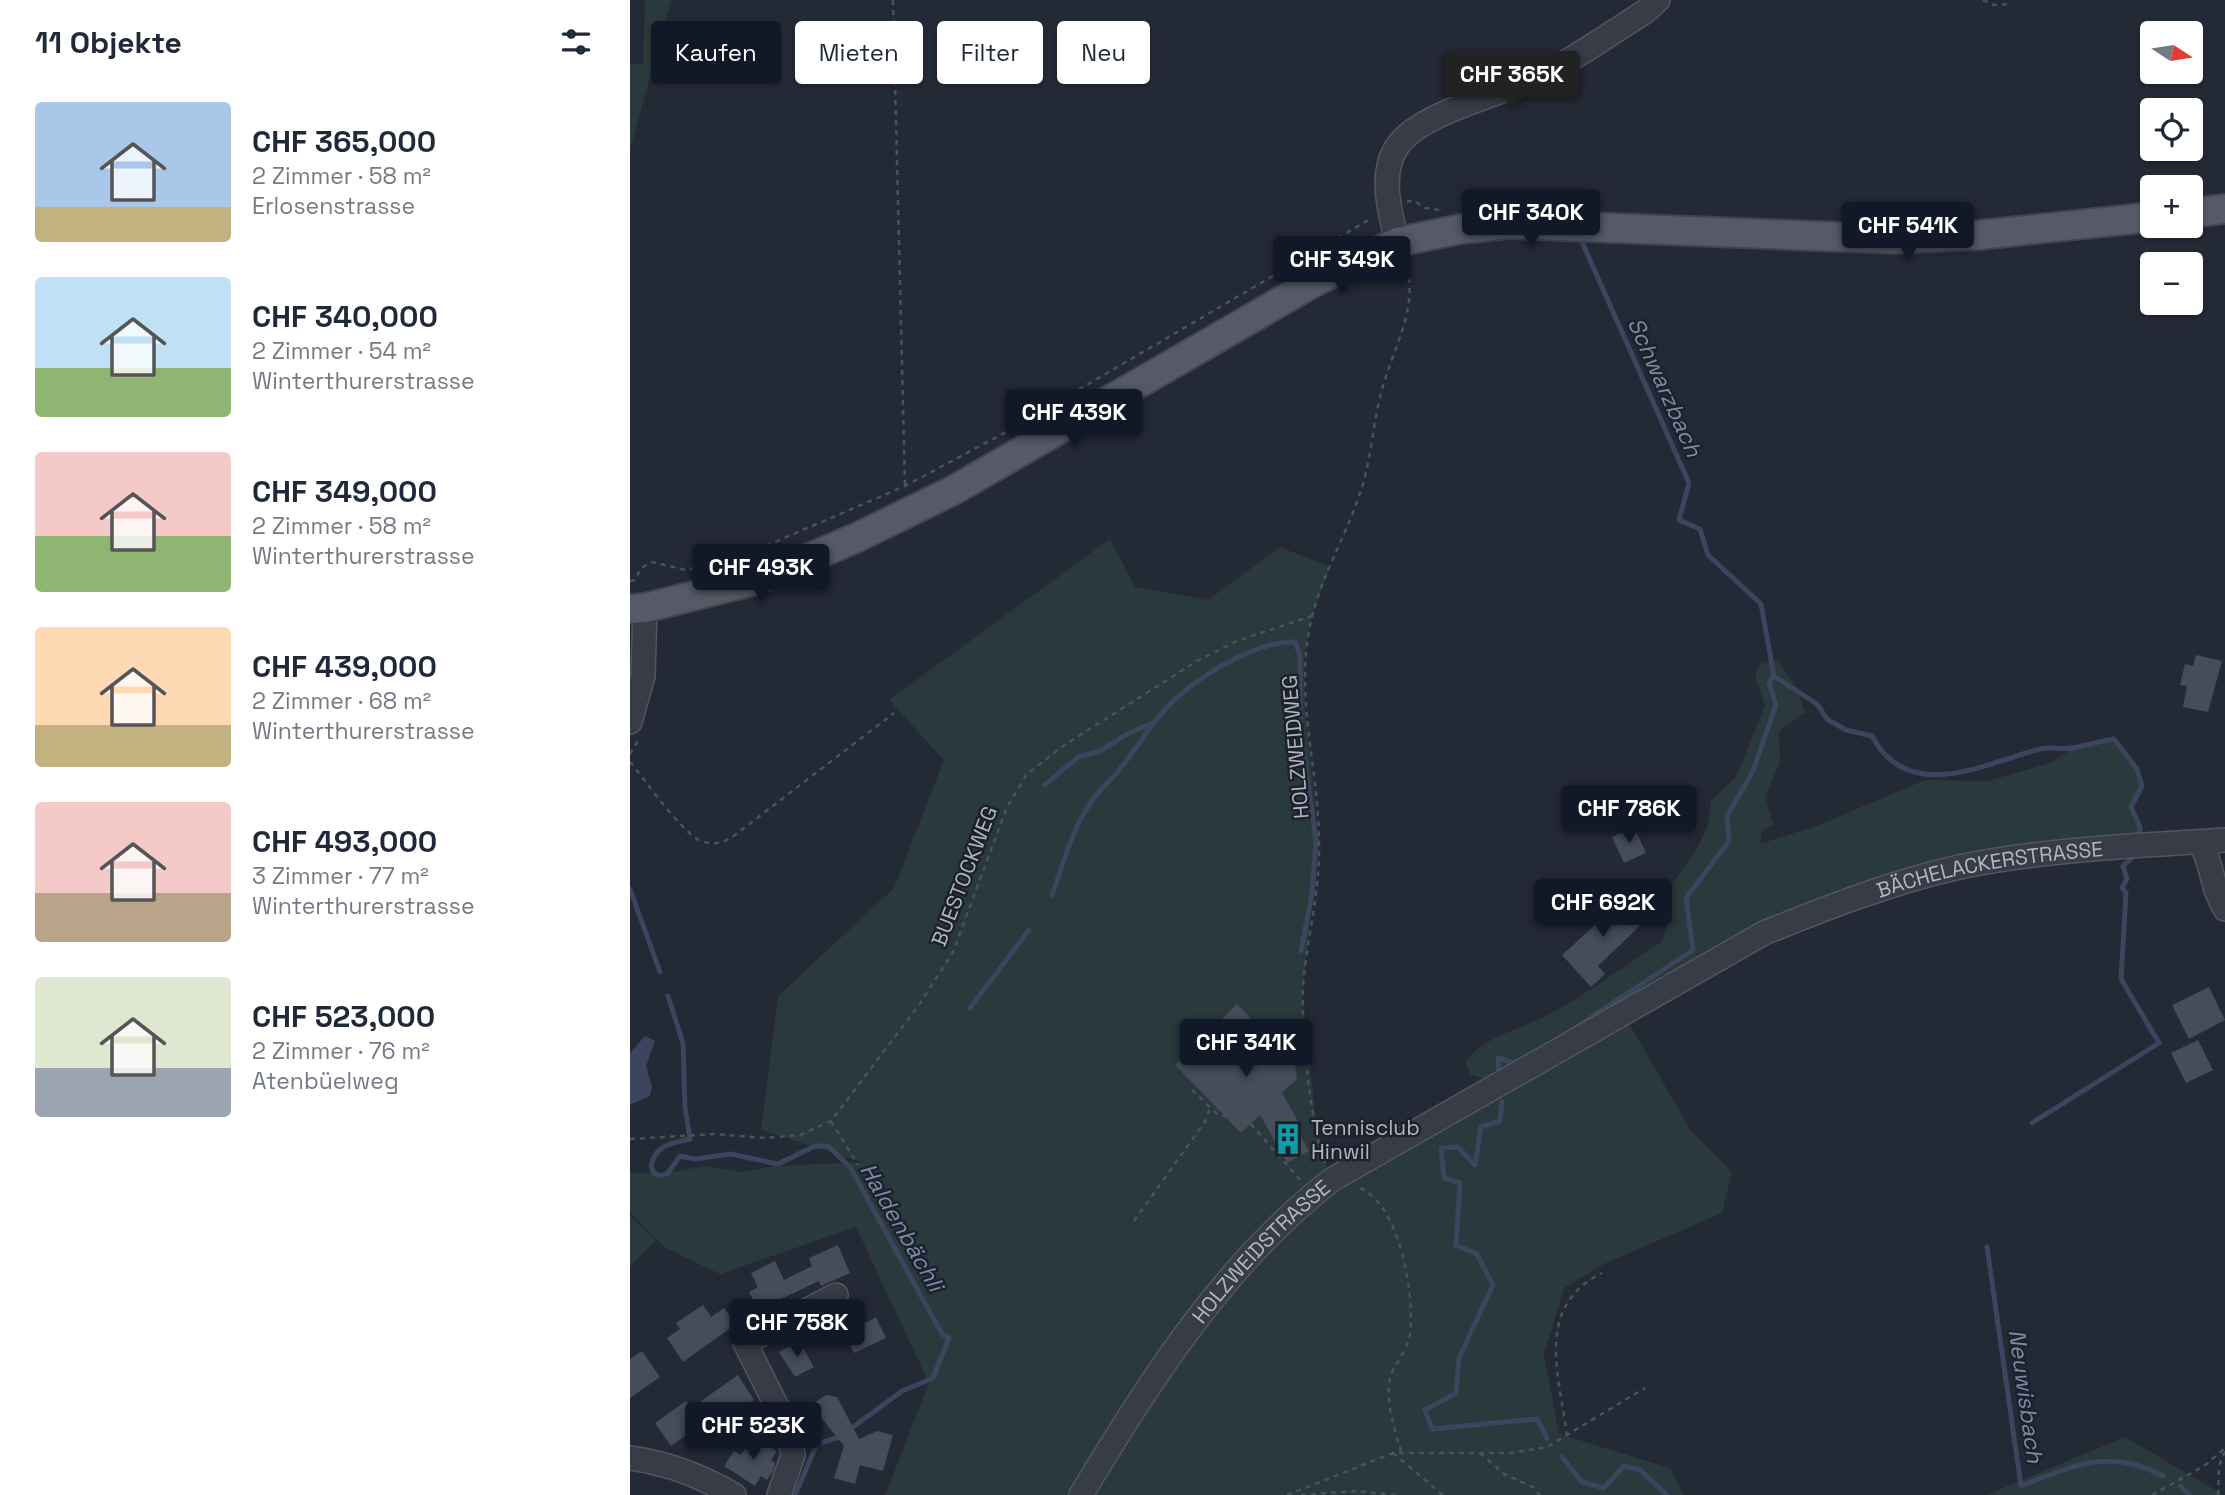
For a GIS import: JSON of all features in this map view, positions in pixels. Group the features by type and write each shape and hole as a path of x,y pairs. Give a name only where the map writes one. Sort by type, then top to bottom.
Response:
{"main road":[{"path":"2203,212 2225,209"},
{"path":"638,608 757,580 856,538 954,490 1316,281 1397,242 1461,229 1509,224 1892,239 1979,235 2140,218"}],"street":[{"path":"1397,242 1389,209 1387,174 1398,144 1423,124 1546,73 1646,11 1658,0"},
{"path":"630,722 643,676 638,608"},
{"name":"BÄCHELACKERSTRASSE","path":"1764,933 1860,897 1954,869 2013,858 2225,840"},
{"path":"2200,842 2212,867 2215,894 2225,909"},
{"name":"HOLZWEIDSTRASSE","path":"1081,1495 1129,1415 1168,1359 1262,1243 1312,1194 1337,1176 1764,933"},
{"path":"779,1495 793,1455 788,1429 745,1343 836,1295"},
{"path":"630,1458 658,1461 686,1471 734,1495"}],"path":[{"path":"893,0 905,486"},
{"path":"1983,0 1994,5 2010,4"},
{"path":"630,581 635,580 641,568 652,562 686,570 740,557 905,486 1008,431 1389,209 1413,200 1425,208 1443,210"},
{"name":"HOLZWEIDWEG","path":"1337,1176 1322,1156 1302,1010 1319,843 1305,710 1304,659 1312,616 1359,498 1372,446 1379,397 1407,313 1409,275 1397,242"},
{"name":"BUESTOCKWEG","path":"630,1139 715,1134 765,1138 800,1135 831,1121 919,1005 953,952 1007,807 1027,774 1063,746 1197,661 1237,641 1312,616"},
{"path":"630,762 691,834 708,843 717,843 735,835 894,713"},
{"path":"1192,1090 1217,1114 1251,1123 1272,1151 1280,1154 1312,1194"},
{"path":"1134,1221 1206,1120 1210,1107"},
{"path":"831,1121 858,1165"},
{"path":"1337,1176 1371,1195 1390,1224 1406,1260 1412,1293 1410,1334 1400,1362 1391,1374 1389,1402 1401,1452"},
{"path":"1567,1436 1553,1356 1559,1322 1578,1290 1602,1273"},
{"path":"1287,1495 1393,1453 1530,1452 1547,1447 1646,1388"},
{"path":"2152,1495 2204,1466 2225,1450"},
{"path":"2218,1495 2219,1466 2225,1450"},
{"path":"1479,1452 1504,1474 1532,1487 1540,1495"},
{"path":"1393,1453 1443,1495"},
{"path":"1378,1491 1387,1495"},
{"path":"1301,1495 1378,1491 1397,1495"}],"shaded area":[{"path":"645,0 671,0 665,21 651,21 651,73 630,150 630,64 643,64"},
{"path":"1110,539 1135,587 1208,600 1280,547 1330,567 1312,616 1304,659 1305,710 1319,843 1302,994 1317,1129 1322,1156 1332,1178 1626,1018 1691,1131 1732,1172 1722,1213 1604,1264 1564,1288 1544,1355 1559,1434 1670,1468 1683,1495 885,1495 929,1383 856,1227 720,1274 666,1248 630,1213 630,1170 631,1173 675,1172 704,1166 743,1172 774,1166 862,1162 761,1130 778,996 894,888 944,760 889,700"},
{"path":"1778,661 1793,682 1805,712 1779,731 1780,762 1765,796 1773,824 1762,832 1760,844 1819,825 1925,780 1988,781 2050,763 2074,748 2114,739 2137,769 2142,786 2131,806 2140,827 2140,837 2013,858 1813,913 1496,1082 1471,1075 1465,1061 1483,1046 1559,1009 1662,941 1670,913 1672,884 1696,850 1708,825 1711,801 1736,777 1765,706 1755,676 1760,664"},
{"path":"630,1216 656,1240 630,1267"},
{"path":"2125,1437 2224,1495 1986,1495"}],"water":[{"path":"645,1036 655,1041 646,1066 652,1087 650,1096 630,1105 630,1053"}],"building":[{"path":"2196,655 2222,661 2208,712 2183,707 2187,686 2180,685 2185,664 2193,666"},
{"path":"1634,827 1646,853 1624,863 1612,837"},
{"path":"1615,896 1622,905 1626,902 1644,922 1598,966 1605,974 1591,987 1562,955 1595,925 1590,918"},
{"path":"2209,987 2225,1020 2189,1039 2172,1005"},
{"path":"1237,1004 1295,1064 1297,1079 1282,1093 1299,1123 1295,1126 1309,1151 1287,1163 1260,1115 1241,1133 1175,1065"},
{"path":"2198,1040 2213,1070 2186,1083 2171,1053"},
{"path":"838,1245 850,1273 821,1286 819,1281 758,1310 749,1292 758,1287 751,1273 775,1261 784,1280 812,1266 809,1258"},
{"path":"703,1305 711,1317 724,1308 736,1324 683,1362 667,1338 680,1329 676,1323"},
{"path":"862,1316 865,1323 876,1317 886,1338 854,1353 841,1326"},
{"path":"799,1341 814,1367 795,1377 779,1352"},
{"path":"642,1351 660,1377 630,1398 630,1359"},
{"path":"738,1375 754,1400 722,1422 716,1414 671,1446 655,1423 686,1401 691,1408"},
{"path":"826,1395 837,1397 859,1439 877,1431 893,1435 883,1471 860,1465 855,1484 834,1478 844,1446 811,1405"},
{"path":"753,1436 777,1451 771,1460 775,1463 773,1471 767,1480 761,1476 755,1486 724,1466 734,1451 741,1455"}],"waterway":[{"name":"Schwarzbach","path":"1578,1026 1693,950 1686,898 1729,841 1727,816 1753,771 1776,705 1769,683 1774,676 1761,604 1708,555 1700,529 1679,520 1689,483 1582,242"},
{"path":"1052,895 1068,847 1084,812 1173,702 1204,677 1241,656 1278,643 1295,642 1300,655 1300,726 1316,841 1312,894 1301,951"},
{"name":"Neuwisbach","path":"1774,676 1817,704 1827,719 1846,730 1872,736 1888,757 1906,769 1926,774 1972,770 2044,748 2072,748 2114,739 2137,769 2142,786 2131,807 2140,827 2140,837"},
{"path":"1045,785 1078,757 1098,752 1129,733 1153,723"},
{"name":"Neuwisbach","path":"2032,1123 2159,1043 2121,979 2126,893 2122,888 2127,879 2123,866 2134,856"},
{"name":"Haldenbächli","path":"630,889 660,972"},
{"path":"970,1008 1029,930"},
{"name":"Haldenbächli","path":"668,996 683,1043 685,1107 690,1139 660,1149 651,1166 654,1173 661,1176 668,1173 680,1156 695,1159 731,1154 778,1164 815,1146 828,1146 850,1167 942,1334 949,1338 933,1378 902,1391 849,1430"},
{"name":"Schwarzbach","path":"1499,1076 1498,1058 1517,1064"},
{"name":"Schwarzbach","path":"1502,1102 1500,1121 1481,1127 1475,1165 1458,1147 1441,1148 1444,1178 1460,1183 1456,1245 1477,1254 1493,1285 1459,1358 1456,1393 1425,1410 1432,1429 1537,1419 1547,1438"},
{"name":"Neuwisbach","path":"1987,1247 2021,1486 2075,1466 2108,1461 2144,1467 2163,1476"},
{"path":"795,1495 817,1444 842,1436"},
{"name":"Schwarzbach","path":"1562,1457 1582,1482 1604,1488 1624,1466 1640,1470 1667,1495"},
{"name":"Neuwisbach","path":"2180,1486 2190,1495"}],"place":[{"name":"Tennisclub Hinwil","path":"1288,1139"}]}
